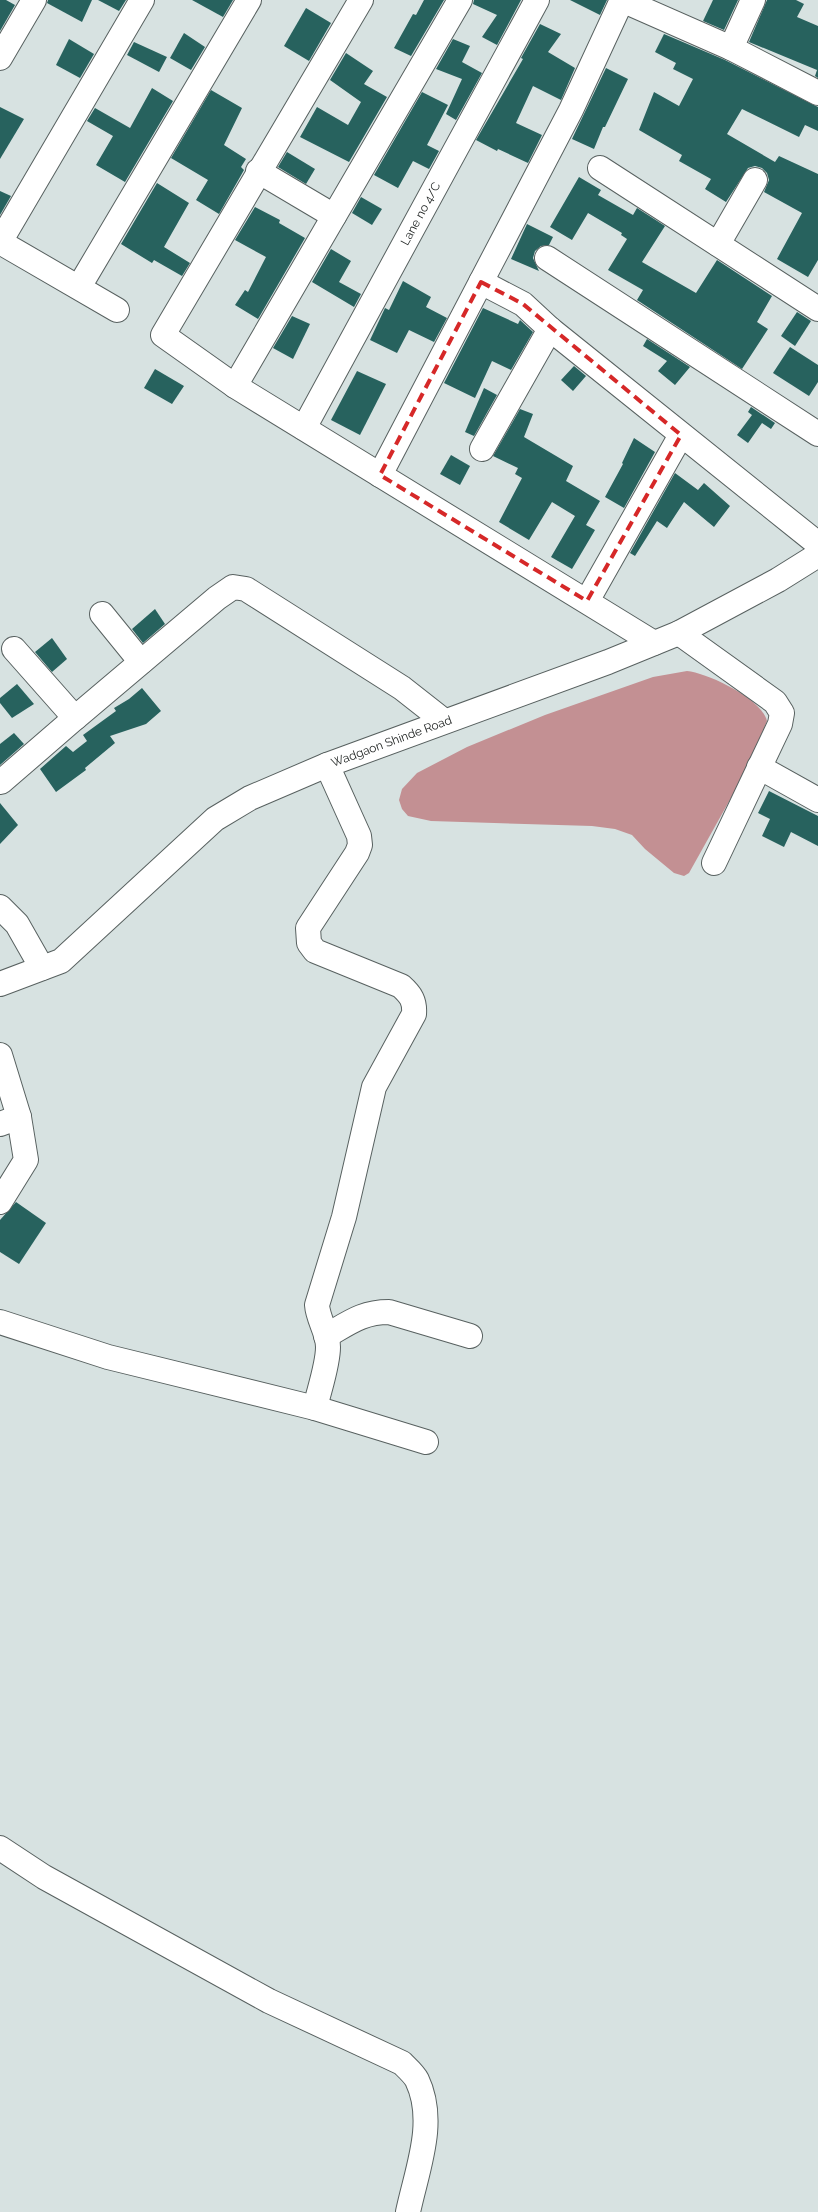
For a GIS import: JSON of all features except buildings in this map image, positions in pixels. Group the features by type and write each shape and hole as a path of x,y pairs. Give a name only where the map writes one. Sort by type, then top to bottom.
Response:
{"street":[{"path":"0,58 34,0"},
{"path":"117,310 0,242 142,0"},
{"path":"79,287 249,0"},
{"path":"361,0 163,335 235,386 654,643"},
{"path":"235,386 460,0"},
{"name":"Lane no 4/C","path":"304,428 537,0"},
{"path":"380,475 571,110 622,0 731,48 818,93"},
{"path":"731,48 753,0"},
{"path":"600,168 818,309"},
{"path":"258,172 334,216"},
{"path":"718,244 755,180"},
{"path":"547,258 818,434"},
{"path":"481,282 523,304 550,329 818,544"},
{"path":"482,449 550,329"},
{"path":"587,601 681,435"},
{"name":"Wadgaon Shinde Road","path":"0,984 61,961 215,819 250,798 327,765 444,720 608,662 680,633 778,580 818,555"},
{"path":"0,781 217,598 233,587 246,588 402,688 444,720"},
{"path":"102,614 141,662"},
{"path":"680,633 775,702 782,713 780,724 714,862"},
{"path":"14,649 75,718"},
{"path":"315,1408 328,1347 318,1316 317,1305 344,1218 370,1098 379,1075 414,1014 415,1004 410,994 401,986 315,951 309,943 308,928 360,845 359,836 327,765"},
{"path":"759,767 818,800"},
{"path":"0,907 17,924 42,968"},
{"path":"0,1055 10,1121 26,1160 0,1202"},
{"path":"326,1336 360,1316 376,1312 389,1312 470,1336"},
{"path":"0,1322 108,1357 315,1408 426,1442"},
{"path":"0,1848 44,1877 269,2001 402,2063 416,2078 425,2103 427,2126 408,2212"}],"highlighted area":[{"path":"481,282 523,304 681,435 587,601 380,475"}],"shaded area":[{"path":"687,671 720,682 745,696 763,713 767,721 746,771 689,873 684,876 674,873 645,849 632,835 615,829 592,826 431,821 408,816 402,809 399,800 402,789 417,773 467,747 545,715 653,677"}]}
